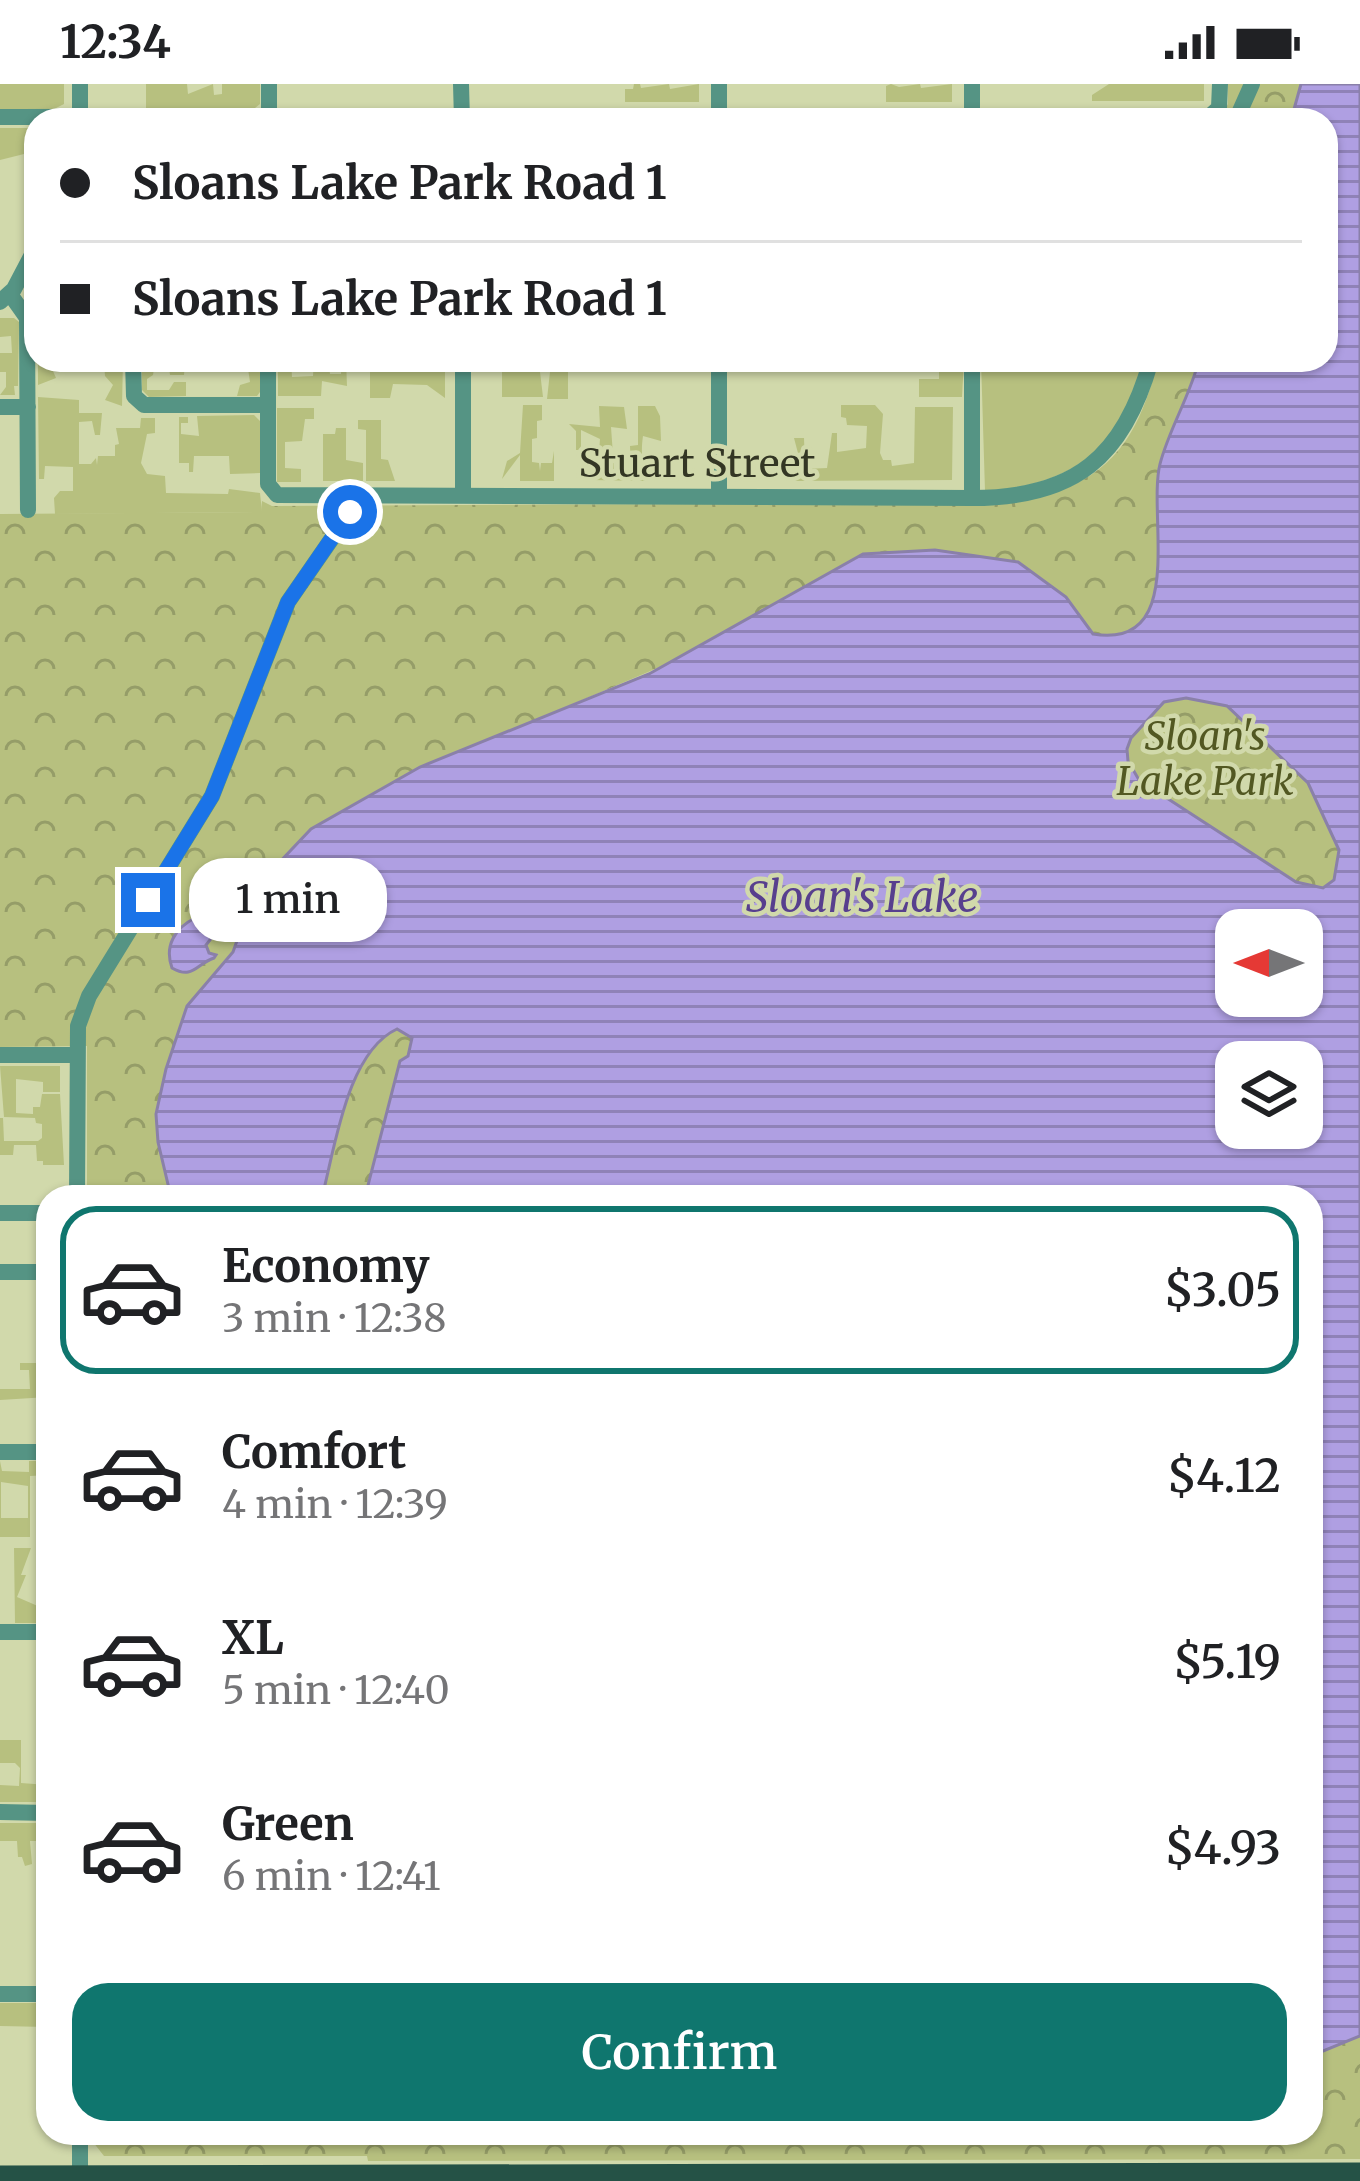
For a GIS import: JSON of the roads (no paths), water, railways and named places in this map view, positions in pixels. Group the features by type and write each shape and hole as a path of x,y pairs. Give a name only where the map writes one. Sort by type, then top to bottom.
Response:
{"main road":[{"path":"0,2176 828,2178 1360,2173"}],"street":[{"path":"5,298 24,267"},
{"path":"28,372 28,509"},
{"path":"134,372 134,394 146,406 268,405 268,372"},
{"path":"463,372 463,495"},
{"path":"718,372 718,496"},
{"path":"971,498 972,372"},
{"name":"Stuart Street","path":"268,405 268,484 280,496 971,498 1040,489 1064,481 1102,456 1133,416 1147,372"},
{"path":"0,407 28,407"},
{"path":"77,1185 78,1026 89,996 212,796 288,602 362,495"},
{"path":"0,1055 77,1054"},
{"path":"0,1213 36,1213"},
{"path":"0,1272 36,1272"},
{"path":"0,1453 36,1453"},
{"path":"0,1632 36,1632"},
{"path":"0,1812 36,1813"},
{"path":"0,1994 36,1994"},
{"path":"80,2145 80,2178"}],"water":[{"name":"Sloan's Lake","path":"1301,84 1360,84 1360,2036 1323,2051 1323,1185 368,1185 400,1061 408,1056 412,1038 397,1029 380,1041 355,1079 325,1185 168,1185 158,1142 156,1114 187,1006 233,952 256,887 311,829 420,767 649,674 863,554 935,550 1018,562 1066,597 1093,634 1123,633 1142,621 1153,601 1157,487 1169,438 1195,372 1338,372 1338,108 1294,108","holes":["1186,698 1227,706 1308,783 1339,850 1334,880 1323,888 1296,882 1139,780 1127,749 1131,738 1164,702"]},
{"path":"195,918 227,918 222,932 206,945 214,958 190,972 179,971 172,968 170,945 177,932"}],"park label":[{"name":"Sloan's Lake Park","path":"1205,758"}]}
